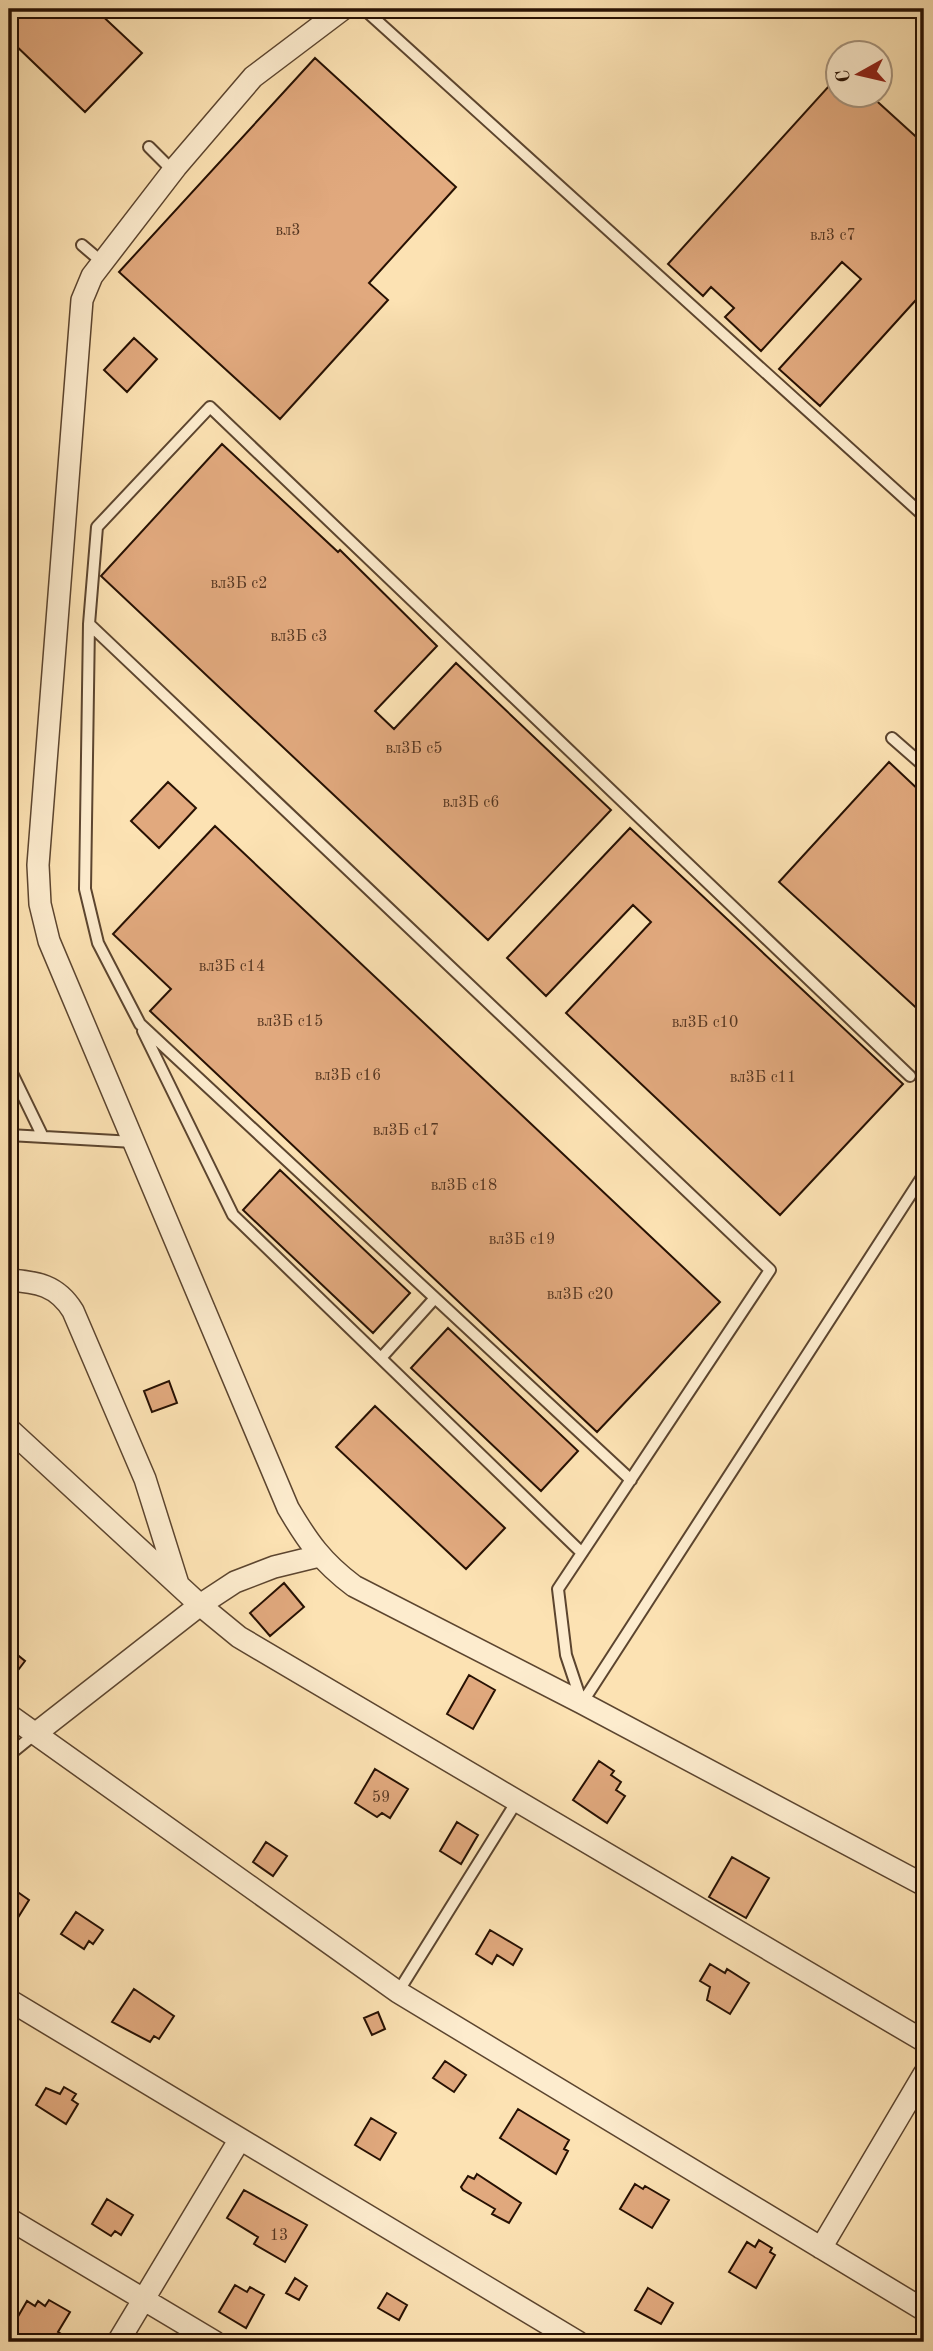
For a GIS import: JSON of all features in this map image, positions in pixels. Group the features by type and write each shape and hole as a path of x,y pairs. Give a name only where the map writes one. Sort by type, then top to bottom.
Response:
{"street":[{"path":"343,9 253,77 173,170 92,276 82,300 38,865 40,904 49,941 288,1507 319,1556 354,1587 582,1703 924,1885"},
{"path":"9,1280 50,1287 64,1297 74,1311 145,1479 178,1585"},
{"path":"9,1429 200,1605 239,1637 924,2041"},
{"path":"35,1734 200,1605 235,1582 274,1567 319,1556"},
{"path":"9,1715 398,1992 924,2310"},
{"path":"9,2000 578,2342"},
{"path":"821,2248 924,2074"},
{"path":"118,2342 240,2139"},
{"path":"9,2219 215,2342"}],"lane":[{"path":"364,9 924,516"},
{"path":"149,147 173,170"},
{"path":"82,245 103,262"},
{"path":"582,1553 233,1215 98,943 85,889 89,624 97,527 210,407 910,1076"},
{"path":"89,624 771,1270 558,1589 566,1655 582,1703"},
{"path":"892,738 924,766"},
{"path":"139,1024 631,1480"},
{"path":"9,1066 43,1137"},
{"path":"9,1135 134,1142"},
{"path":"582,1703 924,1174"},
{"path":"381,1358 435,1298"},
{"path":"9,1755 35,1734"},
{"path":"398,1992 517,1801"}],"building":[{"path":"16,9 95,9 142,53 85,112 9,39 9,16"},
{"path":"315,58 456,187 369,283 388,300 280,419 119,272"},
{"path":"824,91 824,108 884,108 924,144 924,291 820,406 779,369 861,279 842,262 761,351 725,317 734,308 711,287 703,296 668,264"},
{"path":"134,338 157,359 127,392 104,370"},
{"path":"222,444 338,552 340,550 437,646 375,711 394,729 456,663 611,810 488,940 101,576"},
{"path":"889,762 924,795 924,1015 779,882"},
{"path":"168,782 196,808 159,848 131,821"},
{"path":"215,826 720,1302 597,1432 150,1011 171,989 113,934"},
{"path":"630,828 903,1084 780,1215 566,1013 651,922 633,905 546,996 507,958"},
{"path":"280,1170 410,1293 373,1333 243,1210"},
{"path":"448,1328 578,1451 541,1491 411,1368"},
{"path":"169,1381 177,1403 152,1412 144,1391"},
{"path":"375,1406 505,1528 466,1569 336,1447"},
{"path":"284,1583 304,1607 270,1636 250,1613"},
{"path":"9,1648 25,1661 9,1682"},
{"path":"469,1675 495,1690 473,1729 447,1714"},
{"path":"599,1761 614,1771 611,1775 621,1782 616,1790 625,1796 607,1823 573,1800"},
{"path":"375,1769 408,1789 390,1818 382,1813 377,1817 355,1803"},
{"path":"457,1822 478,1835 461,1864 440,1851"},
{"path":"266,1842 287,1856 273,1876 253,1862"},
{"path":"732,1857 769,1878 746,1918 709,1897"},
{"path":"9,1886 29,1900 9,1932"},
{"path":"76,1912 103,1930 93,1944 89,1941 84,1949 61,1934"},
{"path":"490,1930 522,1949 513,1965 497,1955 492,1964 476,1954"},
{"path":"710,1964 725,1973 727,1969 749,1983 730,2014 707,2000 710,1987 700,1981"},
{"path":"134,1989 174,2016 159,2039 154,2036 150,2042 112,2022"},
{"path":"378,2012 385,2029 372,2035 364,2018"},
{"path":"445,2061 466,2075 454,2092 433,2078"},
{"path":"64,2087 76,2094 72,2100 78,2104 66,2124 36,2105 46,2088 60,2094"},
{"path":"518,2109 569,2140 564,2149 568,2151 556,2174 500,2138"},
{"path":"371,2118 396,2133 380,2160 355,2145"},
{"path":"477,2174 521,2203 509,2223 492,2214 495,2209 461,2187 468,2176 474,2179"},
{"path":"635,2184 643,2189 645,2186 669,2200 652,2228 620,2209"},
{"path":"244,2190 307,2225 285,2262 254,2244 258,2237 227,2218"},
{"path":"107,2199 133,2215 121,2235 115,2231 111,2236 92,2224"},
{"path":"759,2240 772,2248 770,2252 775,2255 756,2288 729,2272 747,2242 755,2247"},
{"path":"295,2278 307,2286 299,2300 286,2293"},
{"path":"235,2285 247,2292 250,2287 264,2295 246,2328 219,2312"},
{"path":"648,2288 673,2303 661,2324 635,2310"},
{"path":"387,2293 407,2305 399,2320 378,2308"},
{"path":"49,2300 70,2312 58,2332 75,2342 9,2342 9,2332 27,2301 35,2306 38,2301 45,2306"}]}
